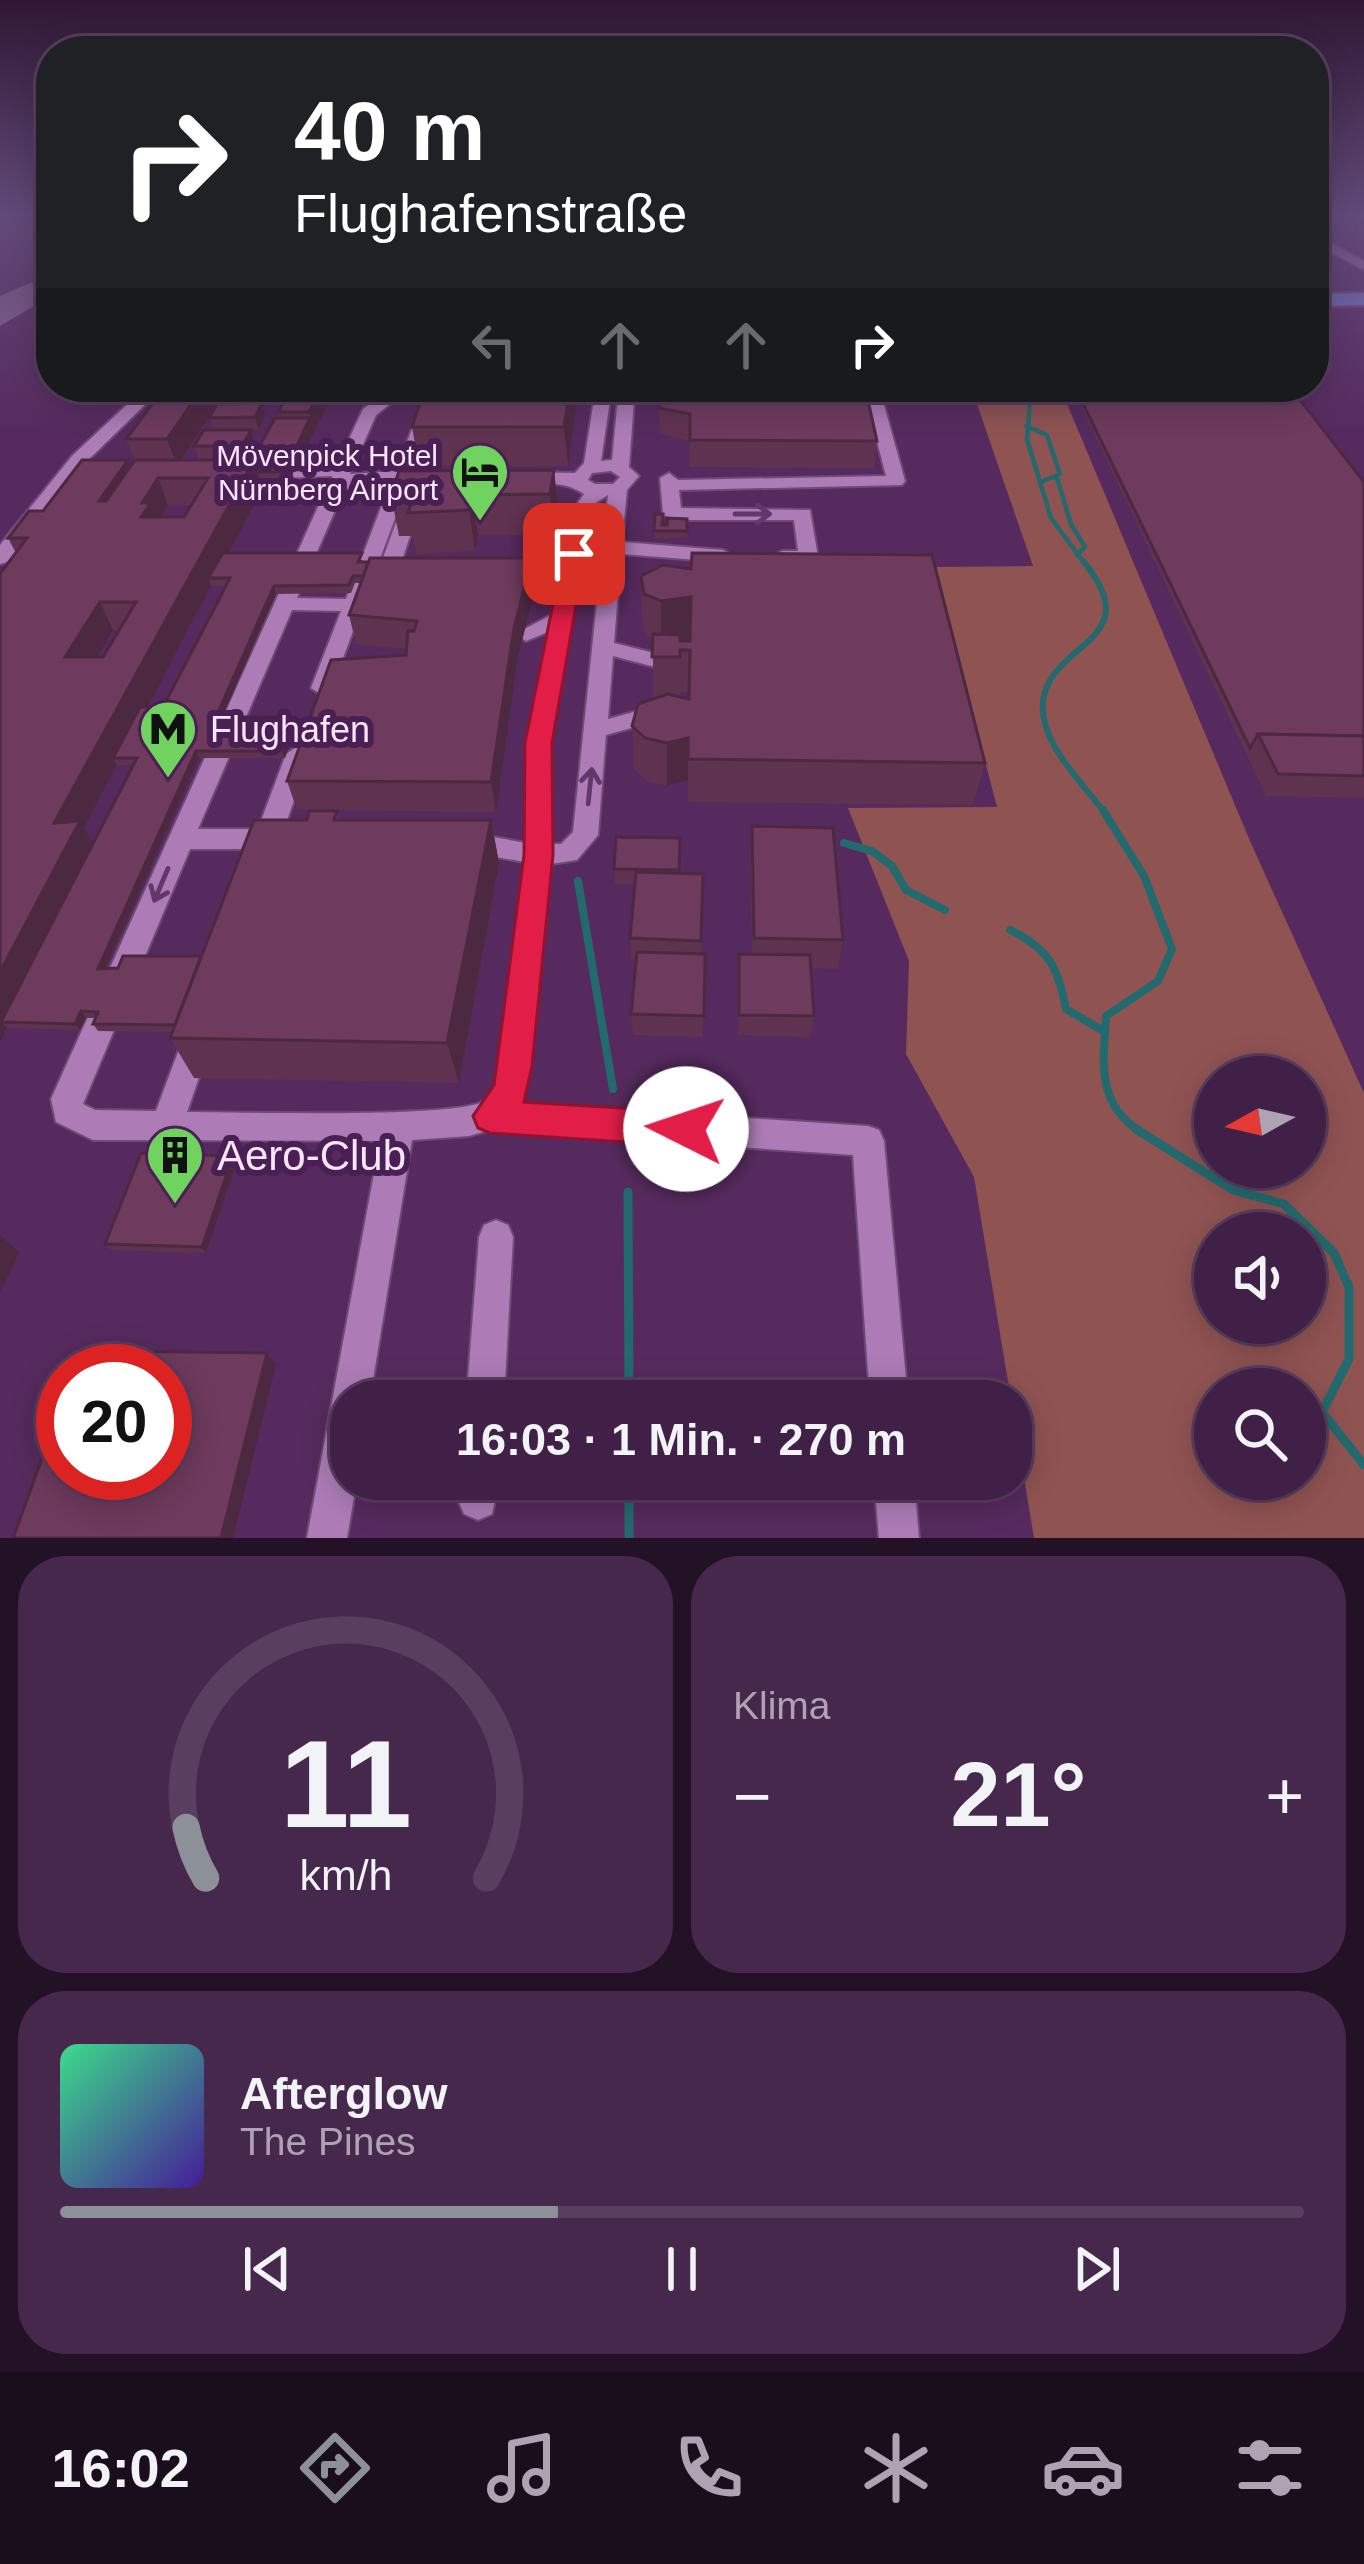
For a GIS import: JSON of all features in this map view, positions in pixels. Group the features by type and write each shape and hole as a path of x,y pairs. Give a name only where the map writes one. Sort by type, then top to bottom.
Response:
{"main road":[{"path":"1329,300 1364,299"}],"street":[{"path":"0,558 142,402"},
{"path":"383,402 369,412 67,1099 67,1112 93,1125 399,1125 464,1123 490,1116 868,1141 887,1380"},
{"path":"252,883 279,839 312,715 430,402"},
{"path":"601,402 580,485 896,481 875,402"},
{"path":"434,841 538,855 568,854 585,836 625,402"},
{"path":"670,482 714,477 718,467"},
{"path":"509,477 585,472 617,482"},
{"path":"244,474 291,485 366,476 443,476"},
{"path":"390,566 421,476"},
{"path":"490,1116 511,1092 538,855 539,743 580,514 584,502 617,482"},
{"path":"670,482 672,514 803,514 808,557 763,557"},
{"path":"612,547 672,555 740,556"},
{"path":"367,566 416,566"},
{"path":"478,566 572,567"},
{"path":"286,604 353,604"},
{"path":"526,634 560,620"},
{"path":"603,647 690,669"},
{"path":"595,730 689,708"},
{"path":"182,839 279,839"},
{"path":"167,1125 206,1015"},
{"path":"355,1380 399,1125"},
{"path":"486,1380 496,1237"},
{"path":"327,1538 334,1500"},
{"path":"896,1500 899,1538"}],"shaded area":[{"path":"976,402 1066,402 1250,841 1364,1093 1364,1538 1034,1538 1028,1500 1032,1500 1032,1380 1008,1380 974,1177 906,1054 909,961 848,808 997,807 934,567 1033,566"}],"building":[{"path":"154,402 193,402 167,439 126,439"},
{"path":"284,402 314,402 309,412 278,412"},
{"path":"420,402 568,402 564,427 412,427"},
{"path":"661,402 868,402 877,441 690,440 690,414 659,408"},
{"path":"1082,402 1302,402 1364,482 1364,736 1258,734 1250,748"},
{"path":"262,403 255,417 209,418 217,404"},
{"path":"275,418 310,418 296,447 259,447"},
{"path":"204,430 251,430 242,446 194,446"},
{"path":"244,454 298,454 288,472 258,472 254,460 240,460"},
{"path":"82,460 128,460 99,501 106,501 135,460 254,460 54,823 80,821 0,972 0,574 27,538 8,538 29,511 43,511","holes":["158,478 208,478 184,517 141,517 151,503 142,503","100,602 136,602 103,657 65,657"]},
{"path":"554,470 550,494 472,495 469,510 408,513 414,495 391,495 399,471"},
{"path":"655,514 663,514 662,525 667,525 667,518 687,519 687,531 654,531"},
{"path":"223,553 362,553 358,562 368,562 363,576 353,576 349,585 274,586 216,717 295,717 282,751 196,751 98,969 118,968 123,956 201,956 175,1025 93,1024 98,1012 81,1011 75,1024 1,1022 137,758 113,758 140,707 163,707 230,578 208,578"},
{"path":"692,553 932,555 985,763 688,759 688,738 667,743 645,738 632,726 638,704 668,694 689,699 690,650 680,650 680,657 652,657 653,634 680,635 680,641 690,641 691,597 661,601 644,594 641,576 663,565 691,569"},
{"path":"370,558 532,558 514,628 491,782 287,781 331,660 406,655 408,631 414,631 417,621 349,615"},
{"path":"1258,734 1364,736 1364,776 1278,774"},
{"path":"309,811 337,811 334,820 491,820 447,1043 170,1038 254,820 307,820"},
{"path":"752,826 833,828 843,940 754,938"},
{"path":"616,837 680,838 679,870 614,869"},
{"path":"636,872 703,874 701,941 630,938"},
{"path":"637,952 705,954 704,1016 631,1014"},
{"path":"739,954 810,955 814,1016 739,1015"},
{"name":"Aero-Club","path":"141,1153 233,1156 202,1247 105,1244"},
{"path":"192,1352 267,1353 221,1538 13,1538 36,1475 36,1500 192,1500"}],"waterway":[{"path":"1028,427 1030,402"},
{"path":"1028,427 1047,435 1060,474 1043,481"},
{"path":"1028,427 1027,439 1051,518 1078,554"},
{"path":"1057,478 1071,524 1085,547 1078,554"},
{"path":"1078,554 1085,564"},
{"path":"1085,564 1101,588 1106,608 1102,625 1049,681 1043,716 1055,747 1104,812"},
{"path":"1104,812 1144,876 1172,949 1158,981 1106,1016 1104,1066 1109,1095 1126,1121 1141,1132"},
{"path":"844,843 872,851 892,866 906,890 945,910"},
{"path":"578,881 613,1089"},
{"path":"1010,930 1034,944 1050,961 1066,1009 1105,1032"},
{"path":"1136,1129 1233,1190 1284,1204 1334,1253 1349,1287 1349,1359 1322,1412 1364,1465"},
{"path":"628,1192 629,1380"},
{"path":"629,1500 629,1538"}],"taxiway":[{"path":"0,315 17,299 36,291"}],"place":[{"name":"Mövenpick Hotel Nürnberg Airport","path":"480,523"},
{"name":"Flughafen","path":"168,780"},
{"name":"Aero-Club","path":"175,1206"}],"route":[{"path":"574,554 539,743 538,855 515,1066 511,1092 490,1116 686,1129"}]}
